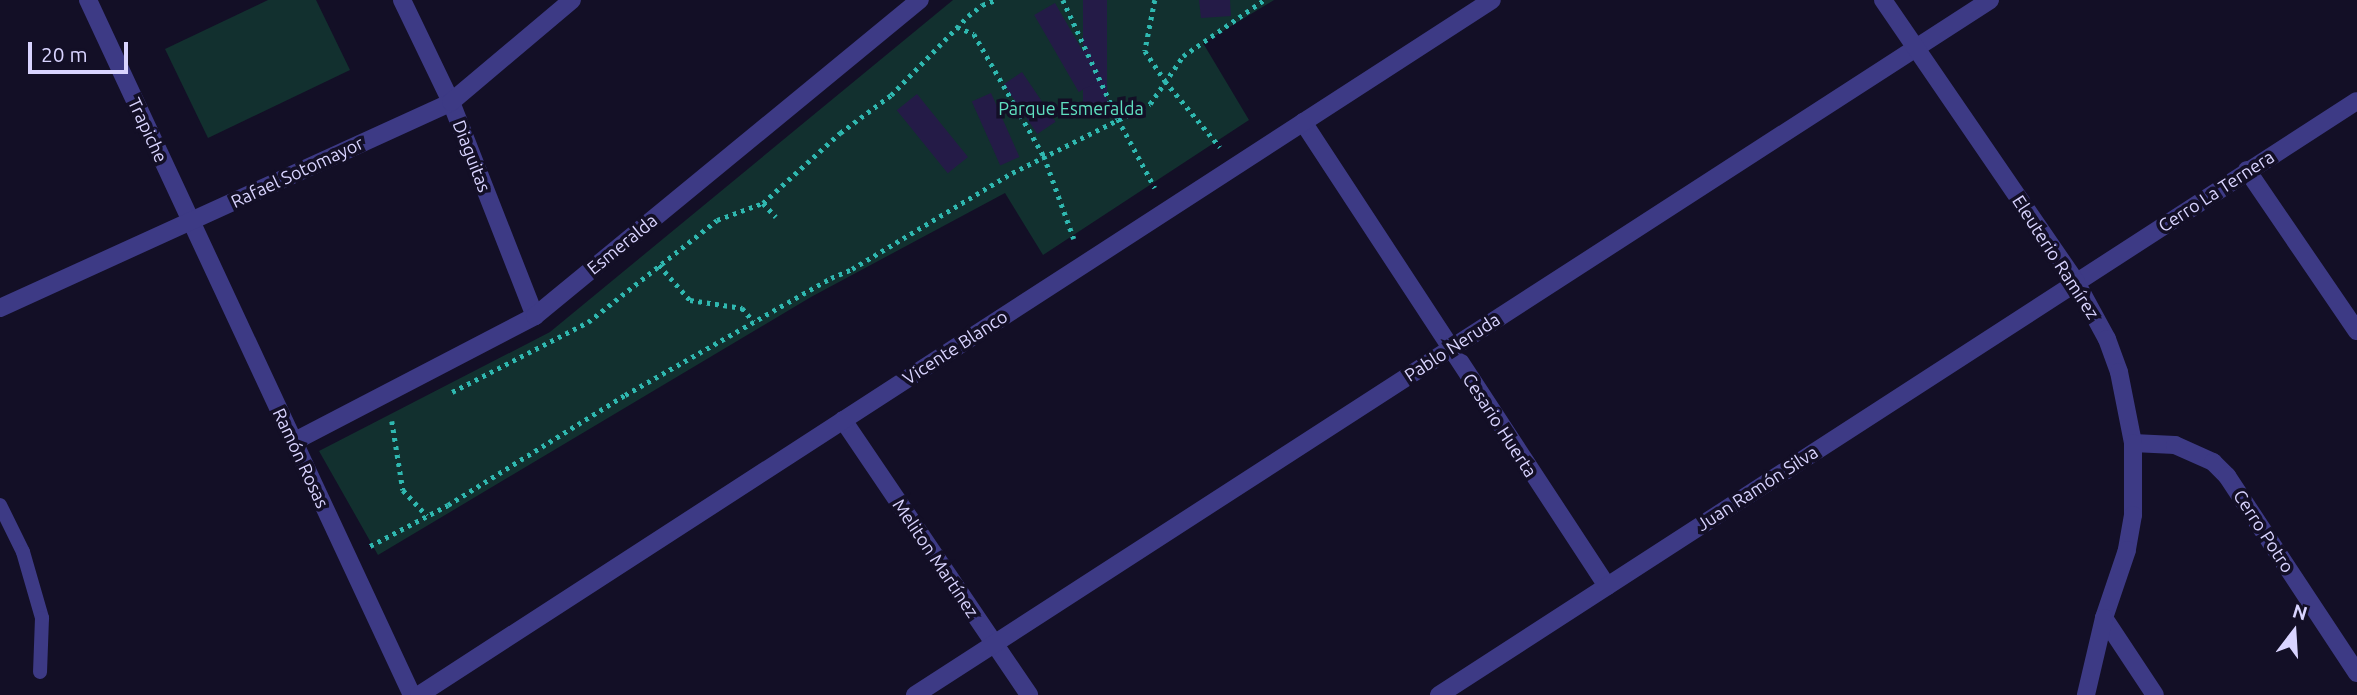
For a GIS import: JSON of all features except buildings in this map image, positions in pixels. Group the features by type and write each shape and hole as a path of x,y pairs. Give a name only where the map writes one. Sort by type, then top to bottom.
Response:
{"street":[{"name":"Trapiche","path":"89,0 190,221"},
{"name":"Diaguitas","path":"402,0 451,102 535,316"},
{"name":"Rafael Sotomayor","path":"0,308 451,102 572,0"},
{"name":"Esmeralda","path":"293,442 535,316 920,0"},
{"name":"Vicente Blanco","path":"419,695 1492,0"},
{"name":"Eleuterio Ramírez","path":"1883,0 1913,48 2076,282 2107,339 2119,372 2133,443 2133,515 2127,550 2104,618 2086,695"},
{"name":"Pablo Neruda","path":"915,695 1990,0"},
{"name":"Cerro La Ternera","path":"2076,282 2357,102"},
{"name":"Cesario Huerta","path":"1303,122 1606,586"},
{"path":"2247,170 2357,331"},
{"name":"Ramón Rosas","path":"190,221 412,695"},
{"name":"Juan Ramón Silva","path":"1439,695 2076,282"},
{"name":"Meliton Martínez","path":"843,420 1029,695"},
{"name":"Cerro Potro","path":"2133,443 2175,445 2204,457 2227,476 2357,673"},
{"path":"2104,618 2155,695"}],"lane":[{"path":"0,505 23,552 42,618 40,672"}],"path":[{"path":"443,396 588,322 717,220 763,203 840,133 891,95 982,5 996,0"},
{"path":"1063,0 1118,119 1167,210"},
{"path":"1155,0 1145,51 1165,81 1236,166"},
{"path":"347,558 427,516 625,395 831,278 852,269 1044,156 1150,104 1183,56 1264,0"},
{"path":"957,27 974,34 1044,156 1083,264"},
{"path":"763,203 776,217"},
{"path":"659,265 690,300 742,308 754,322"},
{"path":"381,426 405,415"},
{"path":"392,421 403,490 427,516"}],"green space":[{"path":"268,0 316,0 350,70 208,138 165,49"},
{"name":"Parque Esmeralda","path":"953,0 1274,0 1203,43 1249,120 1043,255 1005,193 811,297 378,555 319,451 550,332"}]}
